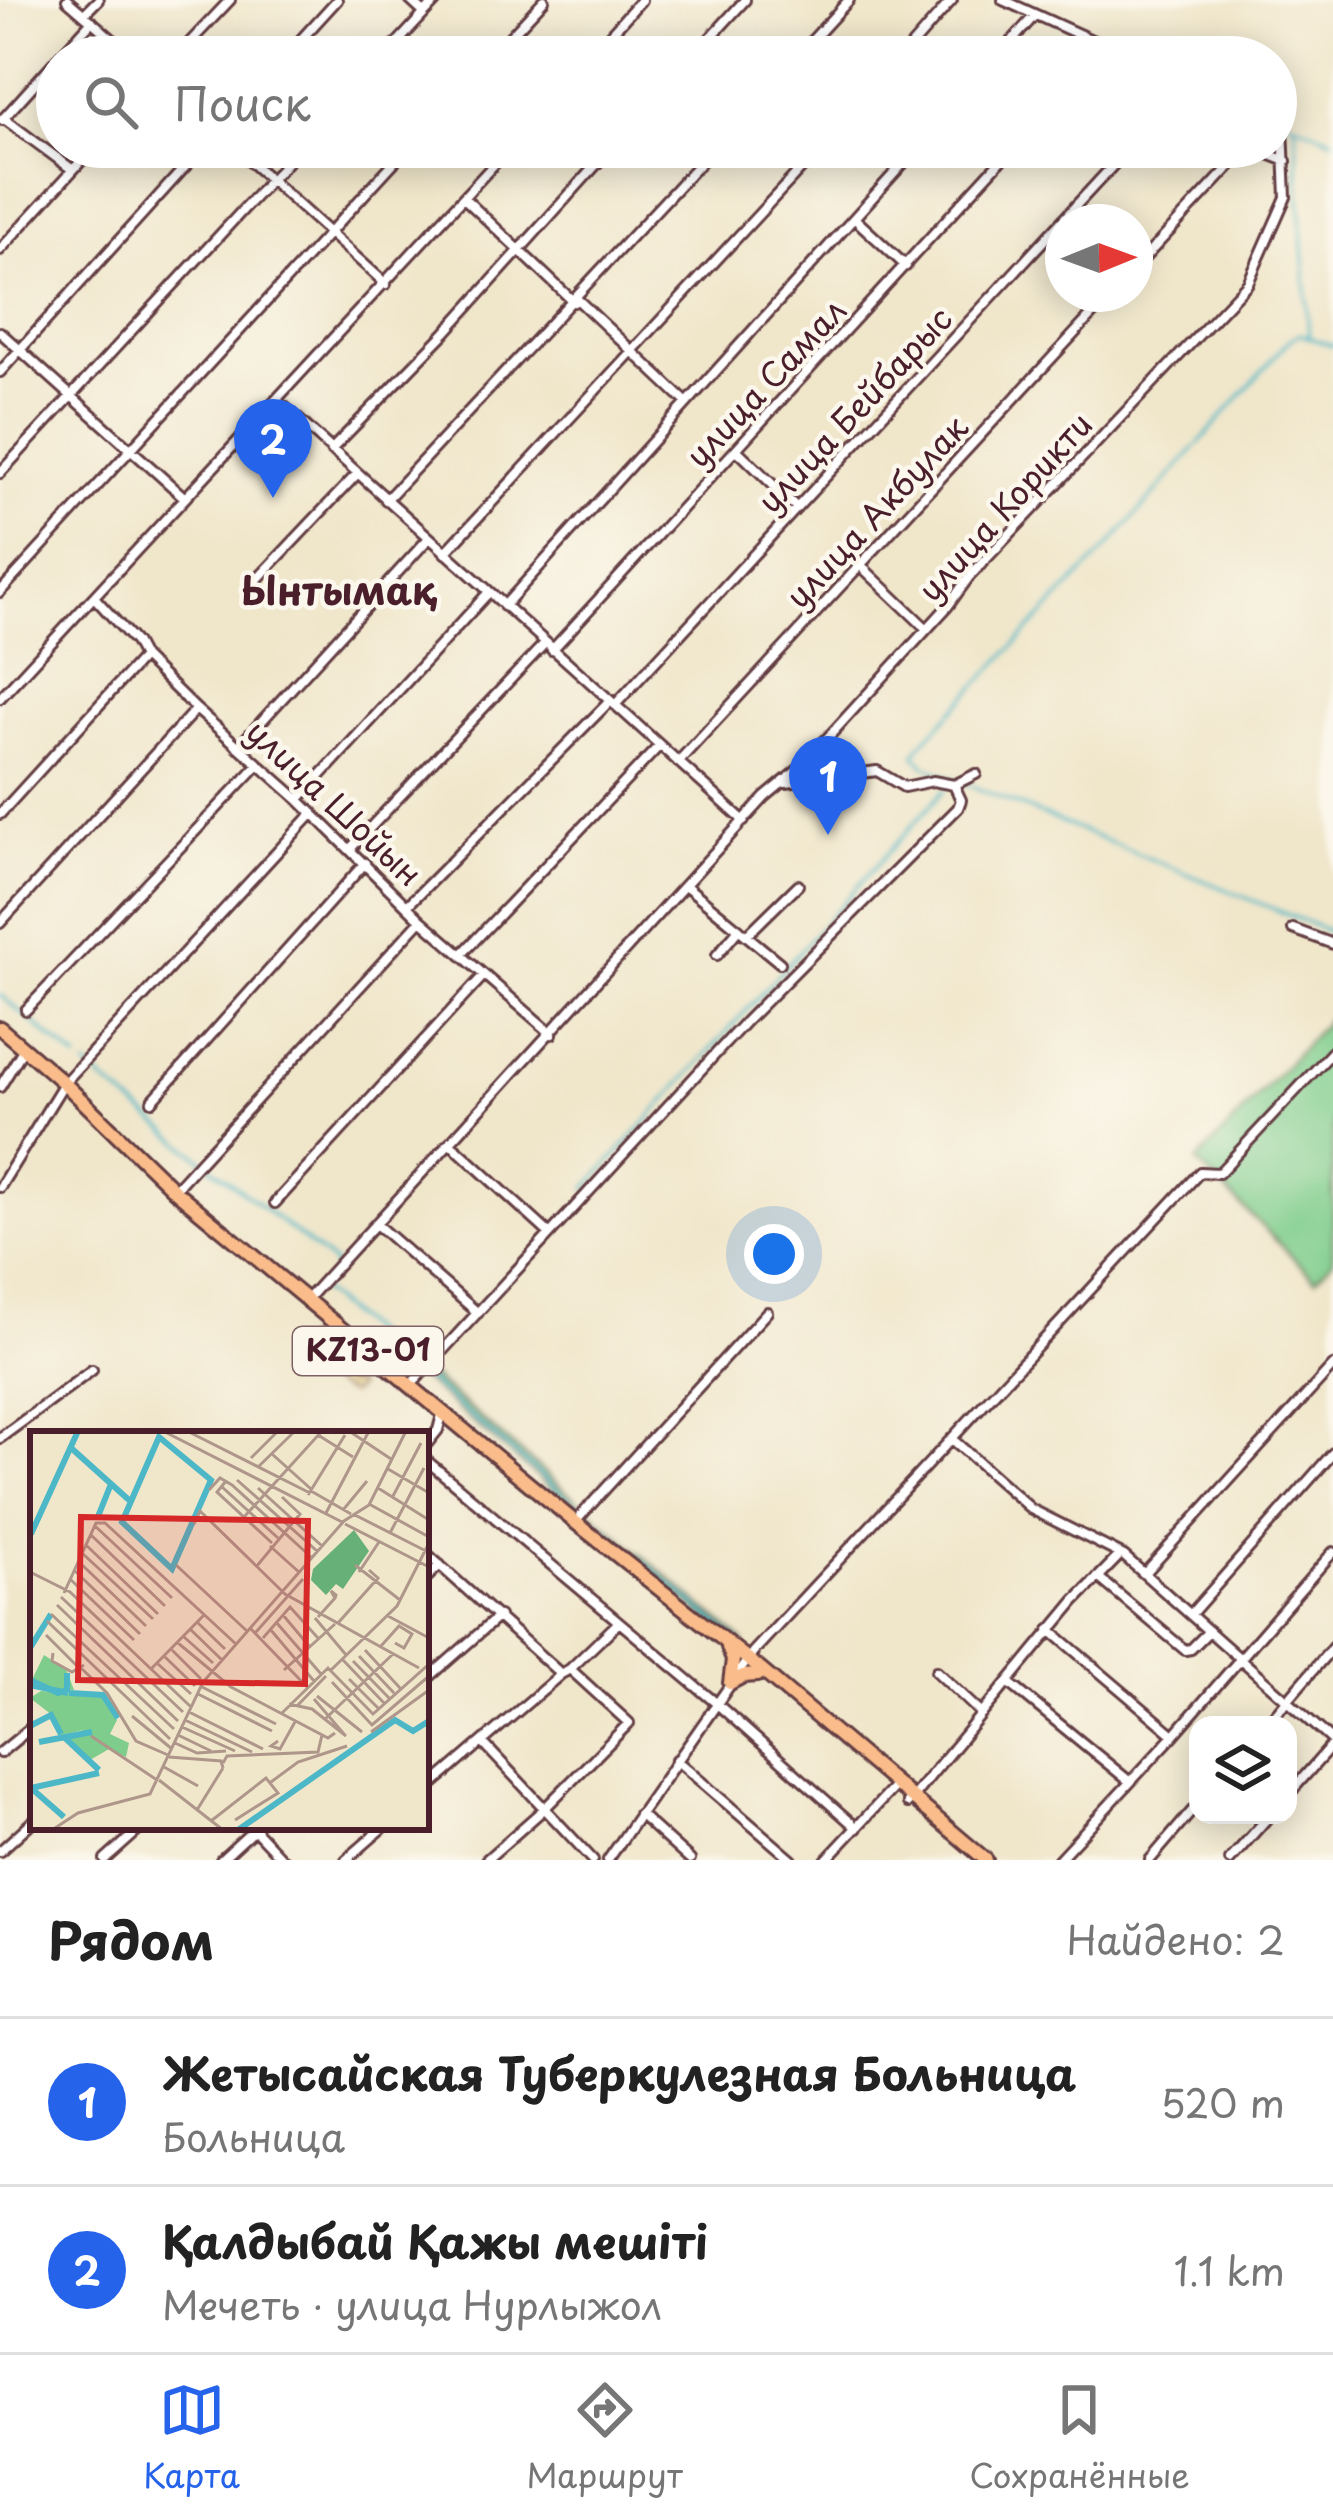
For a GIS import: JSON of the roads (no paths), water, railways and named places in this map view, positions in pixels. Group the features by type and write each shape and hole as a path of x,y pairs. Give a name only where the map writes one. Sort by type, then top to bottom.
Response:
{"main road":[{"name":"KZ13-01","path":"0,1028 174,1190 311,1295 411,1386 581,1515 894,1787"},
{"path":"728,1646 733,1660 730,1683"},
{"name":"KZ13-01","path":"746,1661 757,1676 986,1860"},
{"path":"730,1683 757,1676"},
{"name":"KZ13-01","path":"910,1800 974,1860"}],"street":[{"path":"67,0 109,36"},
{"path":"74,36 98,0"},
{"path":"196,36 230,0"},
{"path":"304,36 337,0"},
{"path":"410,0 424,13"},
{"path":"403,36 436,0"},
{"path":"511,36 544,0"},
{"path":"609,36 641,0"},
{"path":"712,36 745,0"},
{"path":"817,36 850,0"},
{"path":"920,36 952,0"},
{"path":"1003,0 1083,36"},
{"path":"1016,36 1034,16"},
{"path":"36,82 2,120 36,144"},
{"path":"0,250 70,168"},
{"path":"0,372 184,168"},
{"path":"258,168 386,284"},
{"path":"0,473 282,168"},
{"path":"0,592 388,168"},
{"path":"0,698 491,168"},
{"path":"331,450 445,333 593,168"},
{"path":"386,500 696,168"},
{"path":"446,553 802,168"},
{"path":"504,606 900,168"},
{"name":"улица Самал","path":"350,850 738,451 994,168"},
{"name":"улица Бейбарыс","path":"613,703 1111,168"},
{"path":"1153,249 1229,168"},
{"name":"улица Корикти","path":"311,1295 764,797 784,783 969,577 1248,283 1286,196 1286,168"},
{"path":"464,198 687,404"},
{"path":"855,219 906,266"},
{"name":"улица Акбулак","path":"678,762 1094,312"},
{"path":"0,332 184,498"},
{"path":"278,401 744,821"},
{"path":"738,451 798,508"},
{"path":"251,586 357,473"},
{"path":"238,747 429,538"},
{"path":"861,566 927,629"},
{"path":"298,799 489,592"},
{"name":"улица Шойын","path":"93,597 143,657 196,709 313,813 421,920 552,1034"},
{"path":"0,814 143,657"},
{"path":"409,904 613,703"},
{"path":"0,922 196,709"},
{"path":"463,953 659,746"},
{"path":"26,1010 258,765"},
{"path":"784,783 878,771 904,787 957,783 976,774"},
{"path":"411,1386 745,1022 958,808 957,783"},
{"path":"0,1187 64,1083 313,813"},
{"path":"152,1101 365,863"},
{"path":"686,886 780,963"},
{"path":"717,955 798,886"},
{"path":"174,1190 421,920"},
{"path":"1294,929 1333,944"},
{"path":"275,1202 484,975"},
{"path":"0,1087 24,1048"},
{"path":"608,1860 746,1661 1200,1172 1219,1173 1333,1051"},
{"path":"450,1143 550,1234"},
{"path":"377,1225 477,1312"},
{"path":"581,1515 767,1312"},
{"path":"1145,1574 1333,1366"},
{"path":"0,1438 92,1370"},
{"path":"429,1440 444,1418 442,1409"},
{"path":"952,1439 1031,1509 1145,1574 1333,1742 1297,1784"},
{"path":"1191,1614 1333,1453"},
{"path":"429,1463 857,1828"},
{"path":"1058,1860 1333,1552"},
{"path":"429,1556 626,1720 628,1727 486,1860"},
{"path":"910,1800 1050,1630 1120,1556"},
{"path":"429,1574 440,1565"},
{"path":"1098,1577 1185,1650 1209,1631"},
{"path":"429,1677 499,1616"},
{"path":"429,1787 618,1623"},
{"path":"1050,1630 1174,1735"},
{"path":"1274,1716 1333,1647"},
{"path":"936,1671 982,1714"},
{"path":"1008,1682 1129,1781"},
{"path":"0,1753 30,1728"},
{"path":"482,1742 593,1860"},
{"path":"676,1760 792,1860"},
{"path":"826,1860 894,1787"},
{"path":"639,1814 690,1860"},
{"path":"1150,1860 1189,1814"},
{"path":"0,1851 30,1824"},
{"path":"1230,1860 1262,1824"},
{"path":"105,1860 139,1830"},
{"path":"220,1860 253,1830"},
{"path":"257,1830 284,1860"},
{"path":"346,1860 381,1830"}],"waterway":[{"path":"1030,8 1095,36"},
{"path":"1297,124 1333,139"},
{"path":"1297,153 1309,336"},
{"path":"1333,346 1299,334 1289,340 1110,545 915,755 924,765 954,779 1333,933"},
{"path":"586,1189 945,789"},
{"path":"0,995 78,1060"},
{"path":"86,1067 332,1267"},
{"path":"320,1291 419,1374"},
{"path":"424,1378 737,1640"}],"place":[{"name":"Қалдыбай Қажы мешіті","path":"273,498"},
{"name":"Жетысайская Туберкулезная Больница","path":"828,835"}],"district":[{"name":"Ынтымақ","path":"339,591"}]}
